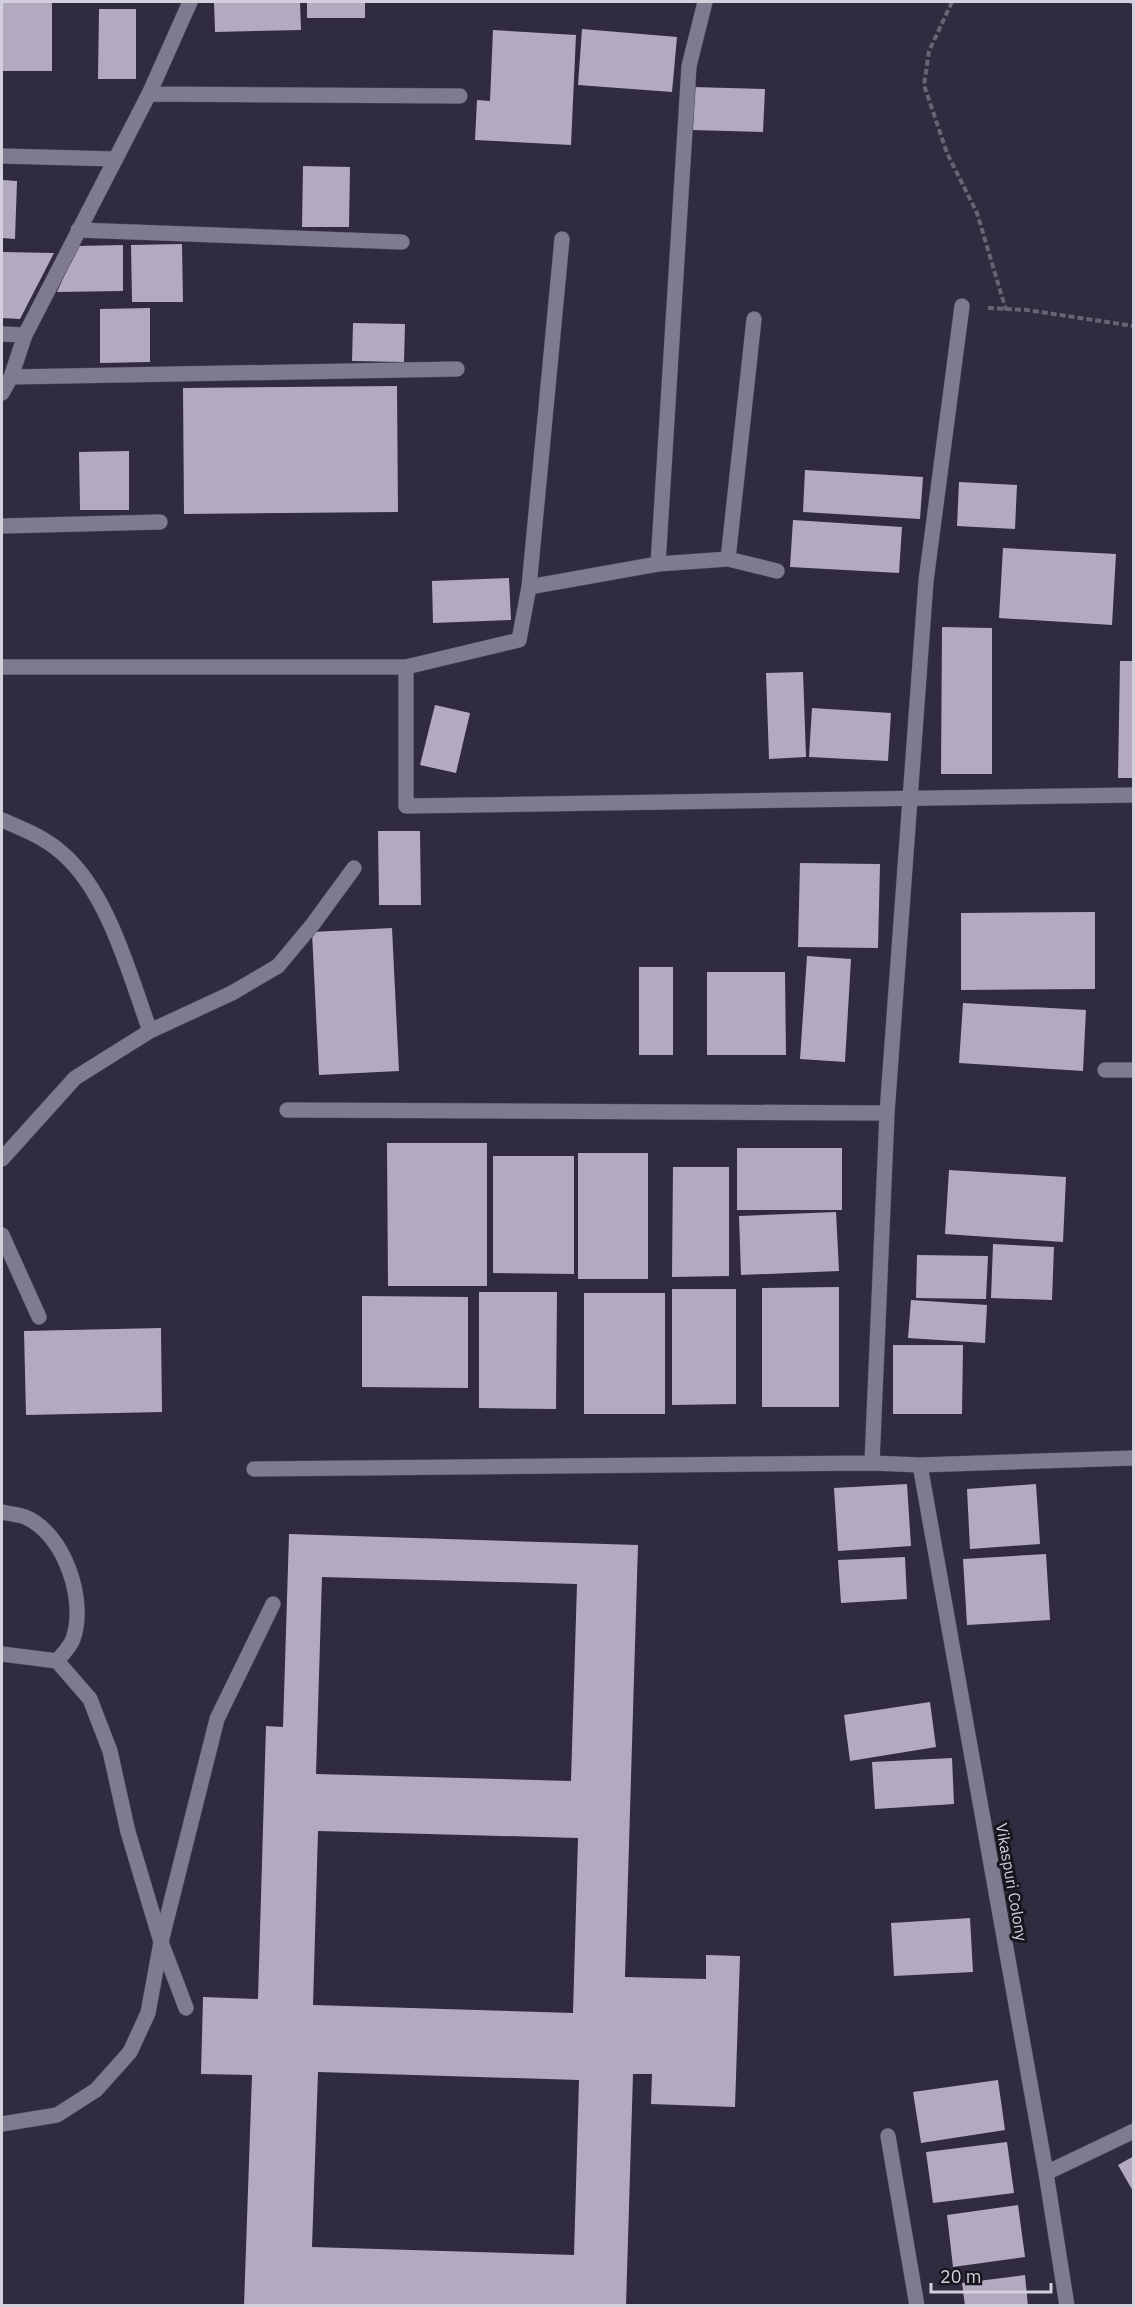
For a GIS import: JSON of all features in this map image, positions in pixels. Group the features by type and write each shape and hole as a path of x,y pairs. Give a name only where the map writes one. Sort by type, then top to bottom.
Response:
{"street":[{"path":"2,393 11,377 24,335 149,94 190,2"},
{"path":"658,564 689,66 705,2"},
{"path":"149,94 460,96"},
{"path":"2,156 116,159"},
{"path":"78,230 402,242"},
{"path":"2,667 406,667 519,640 529,587 562,239"},
{"path":"872,1463 887,1113 926,581 962,306"},
{"path":"728,559 754,319"},
{"path":"2,334 24,335"},
{"path":"11,377 457,369"},
{"path":"2,526 160,522"},
{"path":"529,587 658,564 728,559 777,571"},
{"path":"406,667 406,806 1134,795"},
{"path":"2,820 37,835 63,854 84,877 112,926 150,1031"},
{"path":"2,1158 75,1078 150,1031 232,993 278,966 313,924 354,868"},
{"path":"1105,1070 1134,1070"},
{"path":"287,1110 887,1113"},
{"path":"2,1235 39,1317"},
{"path":"254,1469 872,1463 920,1465 1134,1458"},
{"name":"Vikaspuri Colony","path":"920,1465 1046,2173 1067,2306"},
{"path":"2,1512 25,1517 47,1534 65,1561 76,1587 77,1616 73,1640 57,1661"},
{"path":"2,2124 57,2115 96,2090 130,2052 148,2013 161,1942 217,1719 273,1604"},
{"path":"2,1654 57,1661 90,1700 110,1751 128,1832 161,1942 186,2008"},
{"path":"1046,2173 1134,2131"},
{"path":"888,2136 917,2306"}],"path":[{"path":"952,2 930,51 924,85 947,153 977,213 1006,310"},
{"path":"962,306 1027,310 1134,326"}],"building":[{"path":"2,2 52,2 52,71 2,71"},
{"path":"214,2 300,2 301,30 215,32"},
{"path":"307,2 365,2 365,18 307,18"},
{"path":"99,9 136,9 136,79 98,79"},
{"path":"582,29 677,37 672,92 578,85"},
{"path":"493,30 576,35 571,145 475,140 477,100 490,101"},
{"path":"693,87 765,89 763,132 692,130"},
{"path":"303,166 350,167 349,227 302,227"},
{"path":"2,180 17,181 15,239 2,238"},
{"path":"182,244 183,302 132,302 131,245"},
{"path":"123,245 123,291 57,292 77,246"},
{"path":"2,252 54,253 20,319 2,318"},
{"path":"150,308 150,362 100,363 100,309"},
{"path":"353,323 405,324 404,362 352,361"},
{"path":"397,386 398,512 184,514 183,388"},
{"path":"129,451 129,510 80,510 79,452"},
{"path":"805,470 923,477 920,519 803,512"},
{"path":"959,482 1017,485 1015,529 957,526"},
{"path":"793,520 902,527 899,573 790,567"},
{"path":"1003,548 1116,554 1112,625 999,618"},
{"path":"509,578 511,620 433,623 432,581"},
{"path":"942,627 992,628 992,774 941,774"},
{"path":"1120,661 1134,661 1134,778 1118,778"},
{"path":"803,672 806,757 769,759 766,673"},
{"path":"435,705 470,713 456,773 420,765"},
{"path":"812,708 891,713 888,761 809,757"},
{"path":"378,831 420,831 421,905 379,905"},
{"path":"800,863 880,864 878,948 798,947"},
{"path":"1095,912 1095,989 961,990 961,913"},
{"path":"392,928 399,1071 319,1075 312,932"},
{"path":"807,956 851,959 845,1062 800,1059"},
{"path":"639,967 673,967 673,1055 639,1055"},
{"path":"707,972 785,972 786,1055 707,1055"},
{"path":"963,1003 1086,1010 1083,1071 959,1063"},
{"path":"387,1143 487,1143 487,1286 388,1286"},
{"path":"737,1148 842,1148 842,1210 737,1210"},
{"path":"578,1153 648,1153 648,1279 578,1279"},
{"path":"493,1156 574,1156 574,1274 493,1273"},
{"path":"673,1167 729,1167 729,1276 672,1277"},
{"path":"949,1170 1066,1177 1063,1242 945,1234"},
{"path":"836,1212 839,1271 741,1275 739,1216"},
{"path":"993,1244 1054,1247 1052,1300 991,1298"},
{"path":"917,1255 988,1256 986,1299 916,1298"},
{"path":"839,1287 839,1407 762,1407 762,1288"},
{"path":"672,1289 736,1289 736,1404 672,1405"},
{"path":"479,1292 557,1292 556,1409 479,1408"},
{"path":"584,1293 665,1293 665,1414 584,1414"},
{"path":"362,1296 468,1297 468,1388 362,1387"},
{"path":"911,1300 987,1305 985,1343 908,1338"},
{"path":"161,1328 162,1412 26,1415 24,1331"},
{"path":"893,1345 963,1345 962,1414 893,1414"},
{"path":"907,1484 911,1546 838,1551 834,1488"},
{"path":"1036,1484 1040,1544 970,1549 967,1489"},
{"path":"289,1534 638,1545 625,1977 706,1979 706,1955 740,1956 735,2107 651,2104 652,2074 633,2074 626,2306 244,2306 252,2075 201,2074 203,1997 258,1999 266,1726 283,1727","holes":["322,1577 577,1584 571,1781 316,1774","318,1831 578,1838 573,2013 313,2005","318,2072 579,2080 574,2255 312,2247"]},
{"path":"1046,1554 1050,1620 967,1625 963,1559"},
{"path":"905,1557 907,1599 841,1603 838,1560"},
{"path":"930,1702 936,1747 850,1761 844,1715"},
{"path":"952,1758 954,1804 875,1809 872,1762"},
{"path":"970,1918 973,1972 894,1976 891,1923"},
{"path":"998,2080 1005,2130 921,2143 913,2092"},
{"path":"1007,2142 1014,2193 933,2203 926,2152"},
{"path":"1134,2156 1134,2193 1118,2165"},
{"path":"1018,2205 1025,2257 953,2267 947,2215"},
{"path":"1025,2275 1028,2306 965,2306 962,2283"}]}
